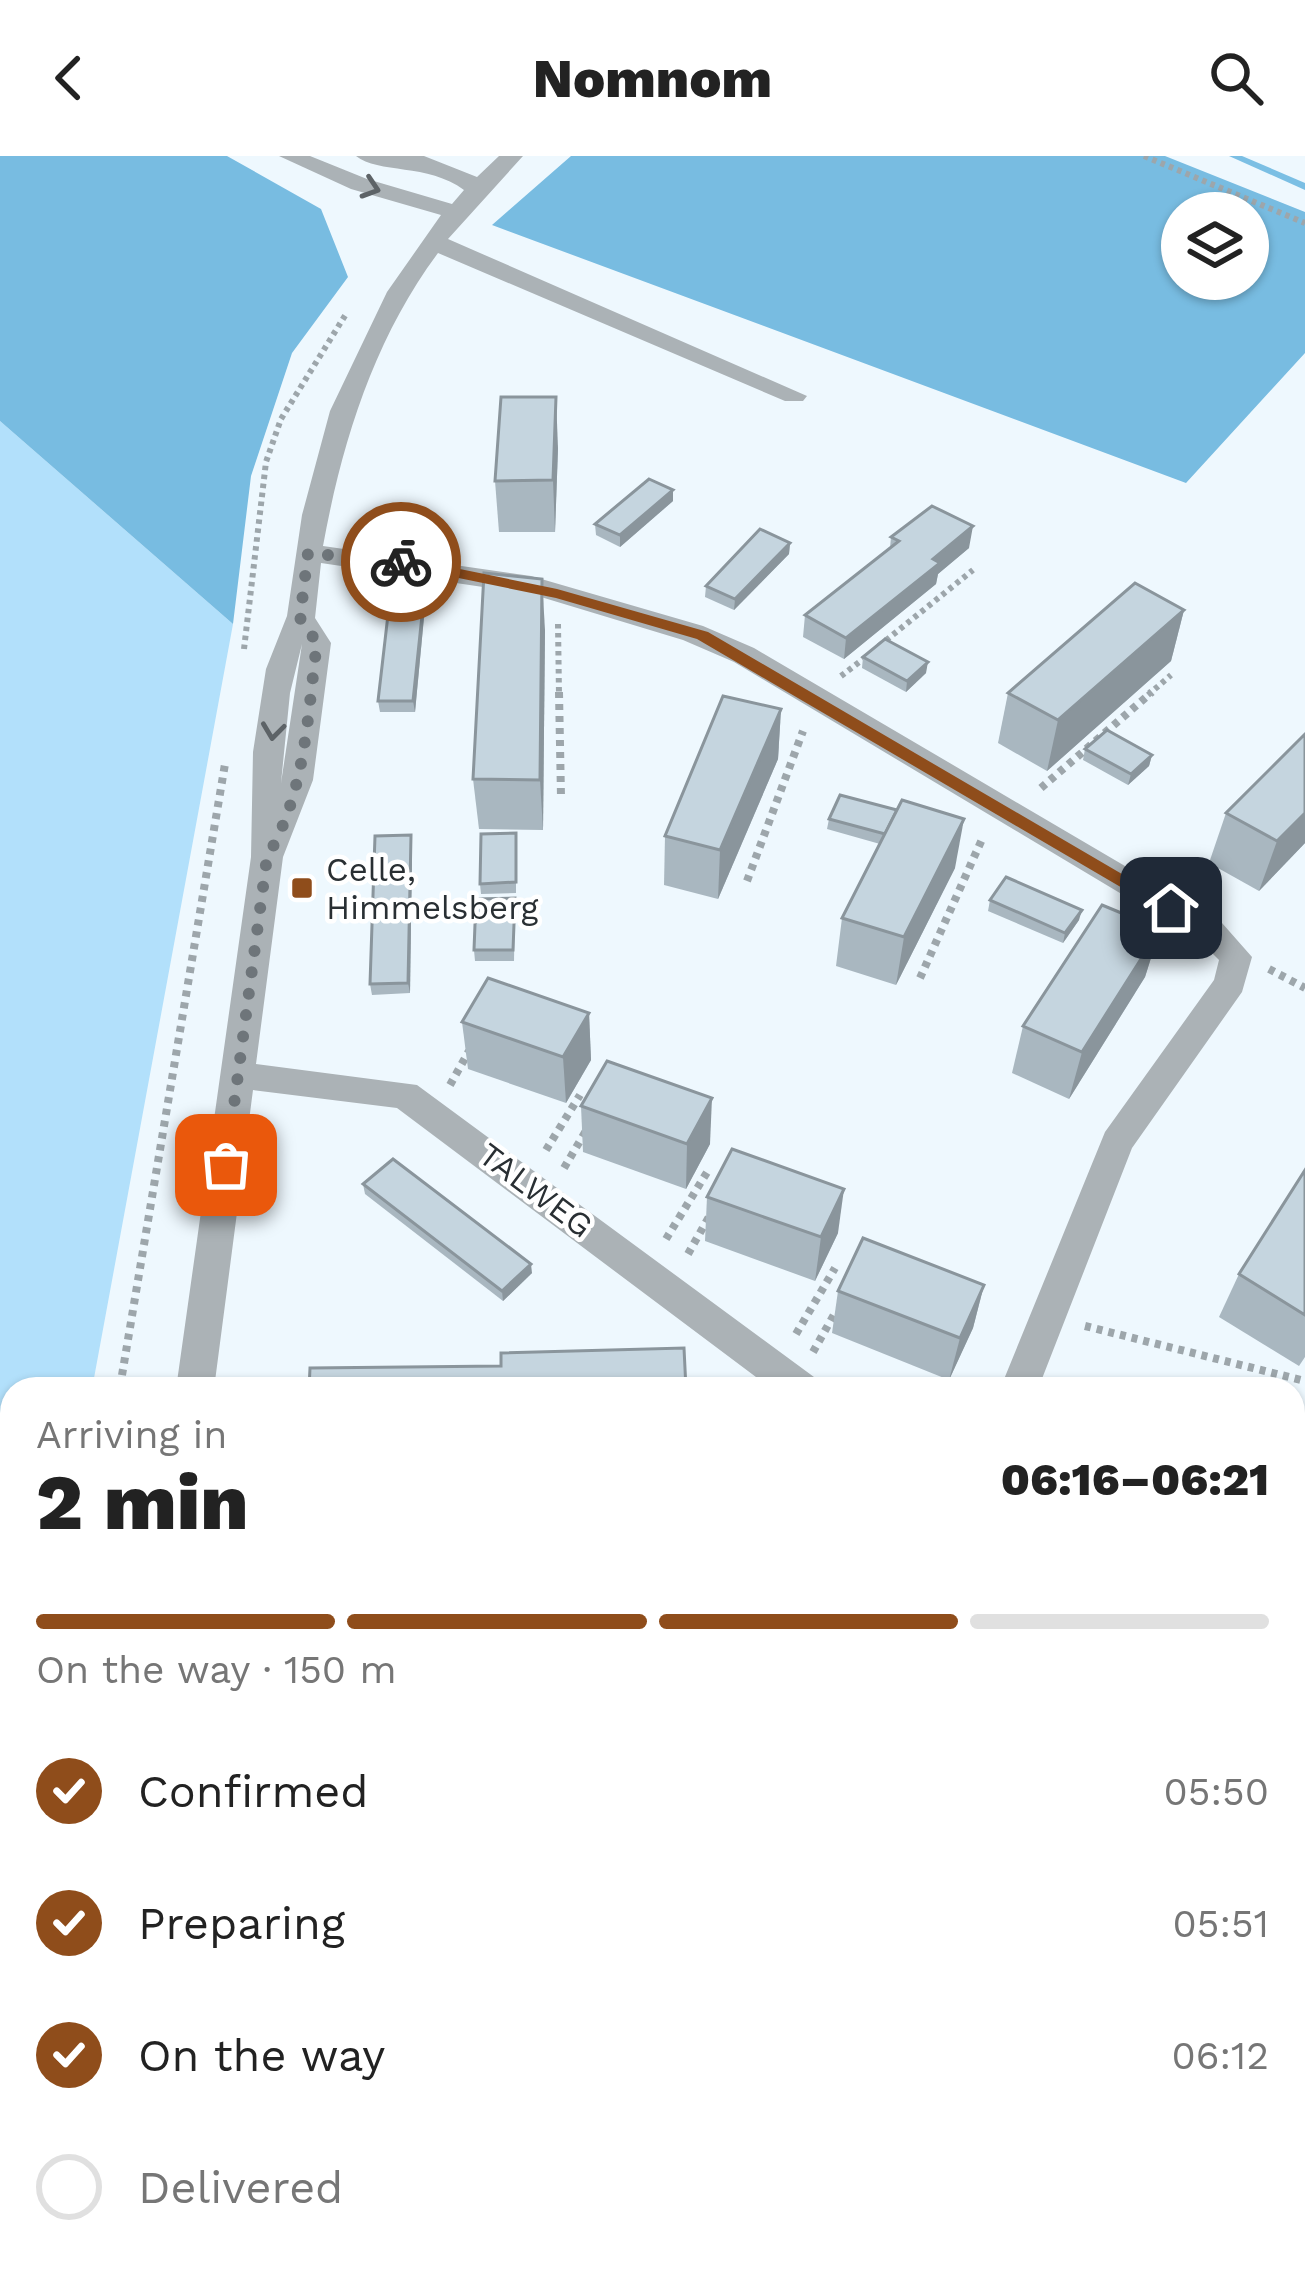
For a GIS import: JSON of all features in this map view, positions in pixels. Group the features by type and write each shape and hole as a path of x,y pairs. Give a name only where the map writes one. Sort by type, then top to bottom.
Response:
{"street":[{"path":"290,156 359,184 455,212"},
{"path":"368,156 435,164 458,172 476,188"},
{"path":"197,1377 267,857 287,824 299,779 317,643 300,618 308,553 330,455 362,358 431,241 476,188 512,156"},
{"path":"431,241 794,396"},
{"path":"308,553 397,561 557,594 703,635 1211,932 1235,958 1230,983 1117,1142 1024,1377"},
{"name":"TALWEG","path":"238,1075 405,1095 785,1377"}],"path":[{"path":"1144,156 1305,224"},
{"path":"747,881 815,698 973,570"},
{"path":"557,594 561,796"},
{"path":"920,978 1004,809 1171,675"},
{"path":"526,1182 580,1095"},
{"path":"645,1272 709,1169"},
{"path":"789,1377 835,1268"},
{"path":"1050,1318 1289,1377"}],"shaded area":[{"path":"0,156 227,156 321,209 348,277 292,353 251,476 233,624 0,421"},
{"path":"571,156 1165,156 1255,192 1161,192 1161,300 1269,300 1269,198 1305,212 1305,353 1186,483 492,225"},
{"path":"0,421 233,624 94,1377 0,1377"}],"building":[{"path":"501,397 556,397 553,480 495,481"},
{"path":"649,479 673,490 620,535 595,524"},
{"path":"932,506 973,526 933,559 940,563 846,638 805,615 899,541 891,537"},
{"path":"760,529 790,543 735,599 706,586"},
{"path":"484,573 542,579 540,780 473,779"},
{"path":"1135,583 1184,610 1058,720 1008,693"},
{"path":"389,606 423,606 413,701 378,701"},
{"path":"885,639 928,662 907,681 863,657"},
{"path":"723,696 781,709 720,850 665,836"},
{"path":"1107,730 1152,755 1131,774 1085,749"},
{"path":"1305,734 1305,813 1277,841 1226,813"},
{"path":"840,795 897,810 885,834 829,819"},
{"path":"902,800 964,819 904,937 842,918"},
{"path":"516,833 516,882 480,884 481,834"},
{"path":"411,835 408,983 370,984 375,836"},
{"path":"1006,877 1082,910 1065,933 990,900"},
{"path":"515,898 513,950 474,950 476,899"},
{"path":"1102,905 1160,929 1082,1052 1023,1026"},
{"path":"488,978 589,1013 563,1057 462,1022"},
{"path":"607,1061 712,1098 687,1144 581,1106"},
{"path":"732,1149 844,1189 821,1237 707,1197"},
{"path":"393,1159 531,1264 502,1291 363,1184"},
{"path":"1305,1170 1305,1315 1239,1274"},
{"path":"863,1238 984,1285 960,1338 838,1291"},
{"path":"684,1348 685,1377 310,1377 310,1368 501,1366 501,1353"}],"waterway":[{"path":"1234,156 1305,187"}],"way so far":[{"path":"226,1165 267,857 287,824 299,779 317,643 300,618 308,553 401,562"}],"place":[{"name":"Celle, Himmelsberg","path":"302,888"}],"route":[{"path":"401,562 557,594 703,635 1171,908"}]}
